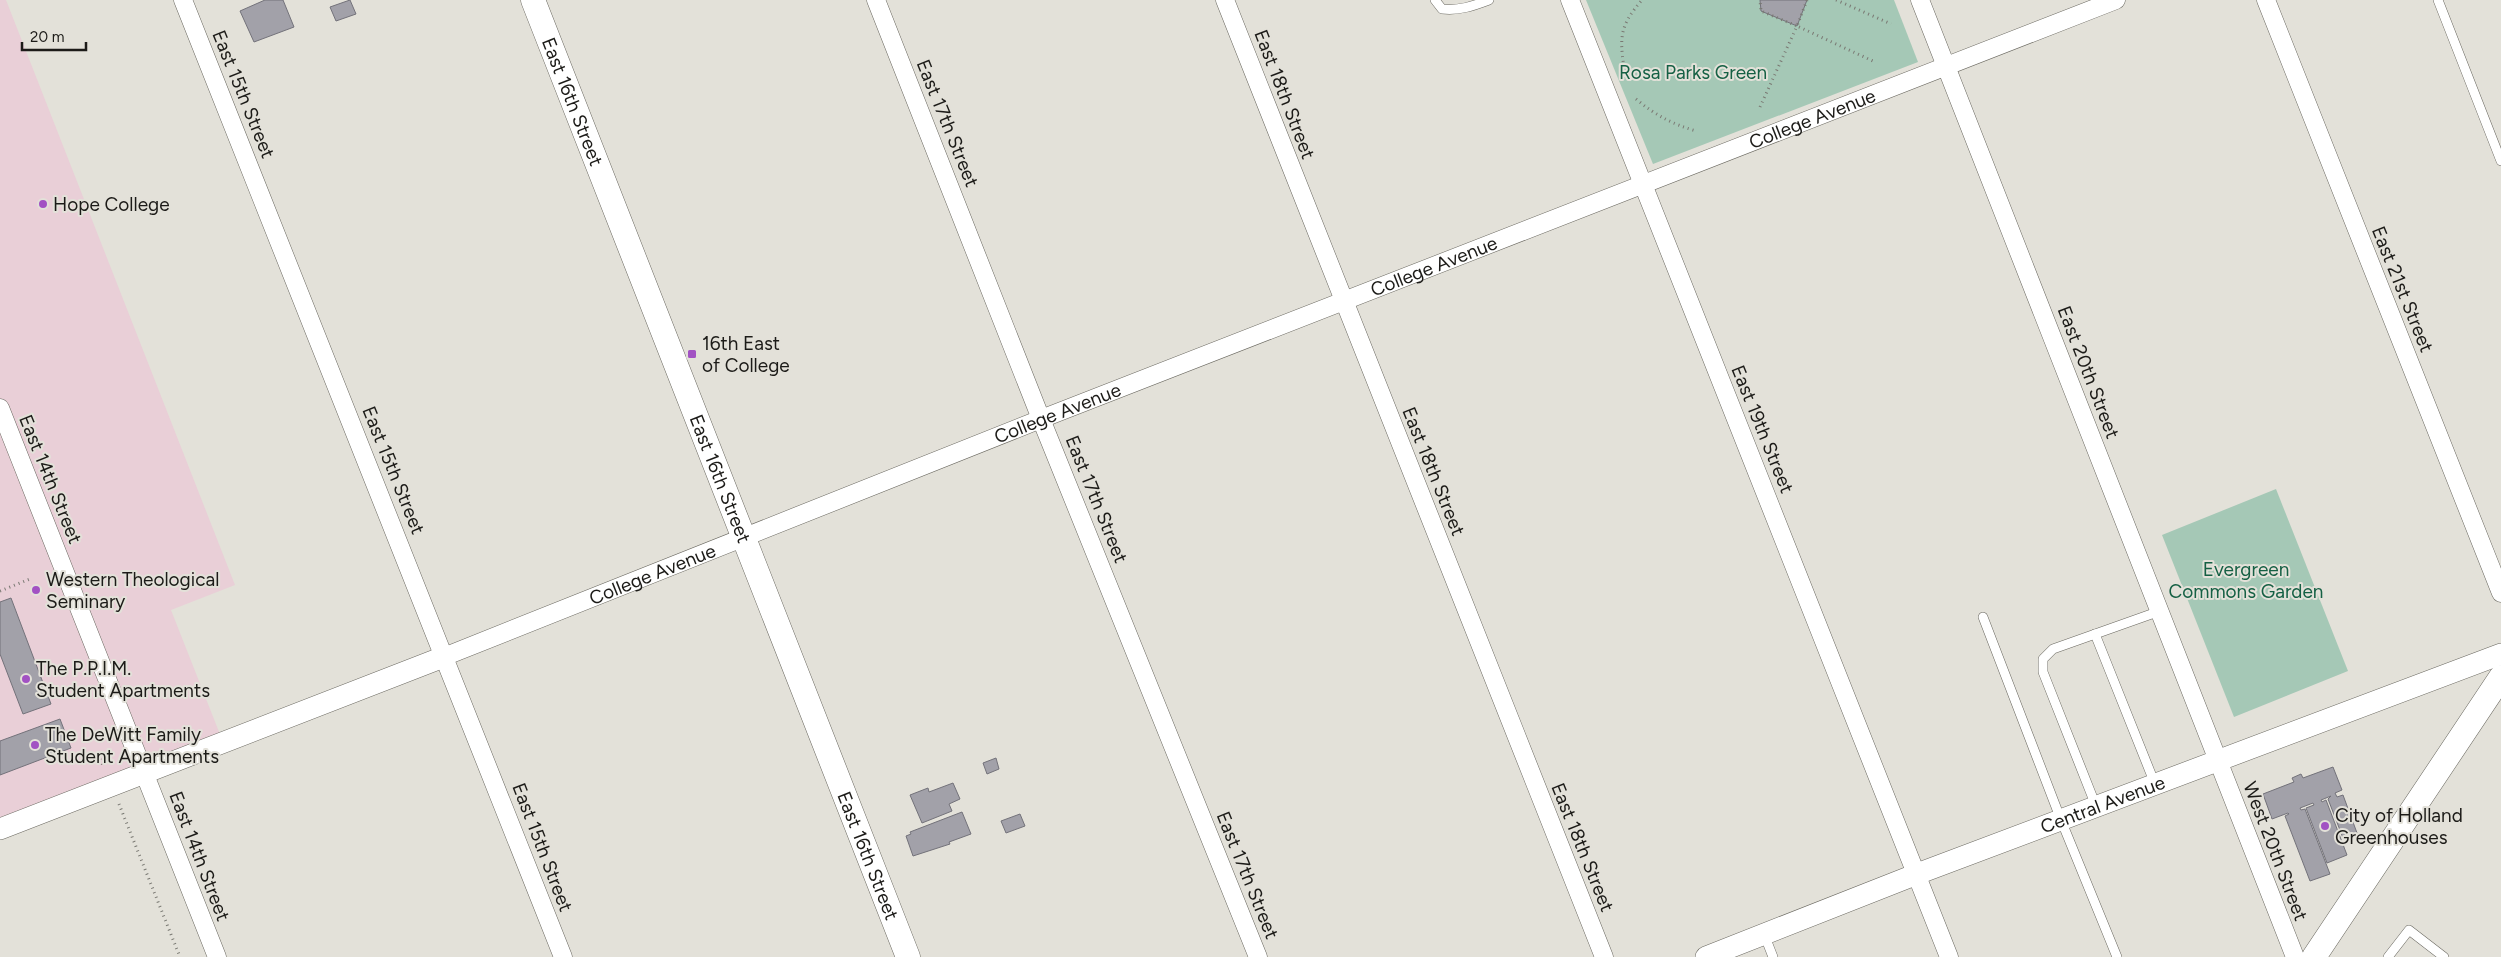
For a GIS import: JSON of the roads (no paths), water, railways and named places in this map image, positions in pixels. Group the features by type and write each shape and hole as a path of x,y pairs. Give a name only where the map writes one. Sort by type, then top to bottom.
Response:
{"main road":[{"name":"East 16th Street","path":"532,0 908,957"},
{"path":"2314,957 2501,677"}],"street":[{"name":"East 15th Street","path":"183,0 446,656 564,957"},
{"name":"East 17th Street","path":"876,0 1258,957"},
{"name":"East 18th Street","path":"1225,0 1604,957"},
{"name":"East 19th Street","path":"1570,0 1949,957"},
{"name":"East 20th Street","path":"1920,0 2218,760"},
{"name":"College Avenue","path":"0,829 446,656 1343,301 2116,0"},
{"name":"East 21st Street","path":"2266,0 2501,593"},
{"name":"East 14th Street","path":"0,408 217,957"},
{"name":"Central Avenue","path":"1706,957 1917,874 2501,654"},
{"name":"West 20th Street","path":"2218,760 2295,957"}],"lane":[{"path":"1435,0 1442,9 1453,10 1471,7 1489,0"},
{"path":"2438,0 2501,161"},
{"path":"2096,806 2043,672 2043,659 2053,649 2160,611"},
{"path":"1983,617 2061,820 2117,957"},
{"path":"2094,634 2155,784"},
{"path":"2388,957 2409,930 2444,957"},
{"path":"1764,934 1772,957"}],"place":[{"name":"Hope College","path":"43,204"},
{"name":"16th East of College","path":"692,354"},
{"name":"Western Theological Seminary","path":"36,590"},
{"name":"The P.P.I.M. Student Apartments","path":"26,679"},
{"name":"The DeWitt Family Student Apartments","path":"35,745"},
{"name":"City of Holland Greenhouses","path":"2325,826"}],"park label":[{"name":"Rosa Parks Green","path":"1693,72"},
{"name":"Evergreen Commons Garden","path":"2246,580"}]}
